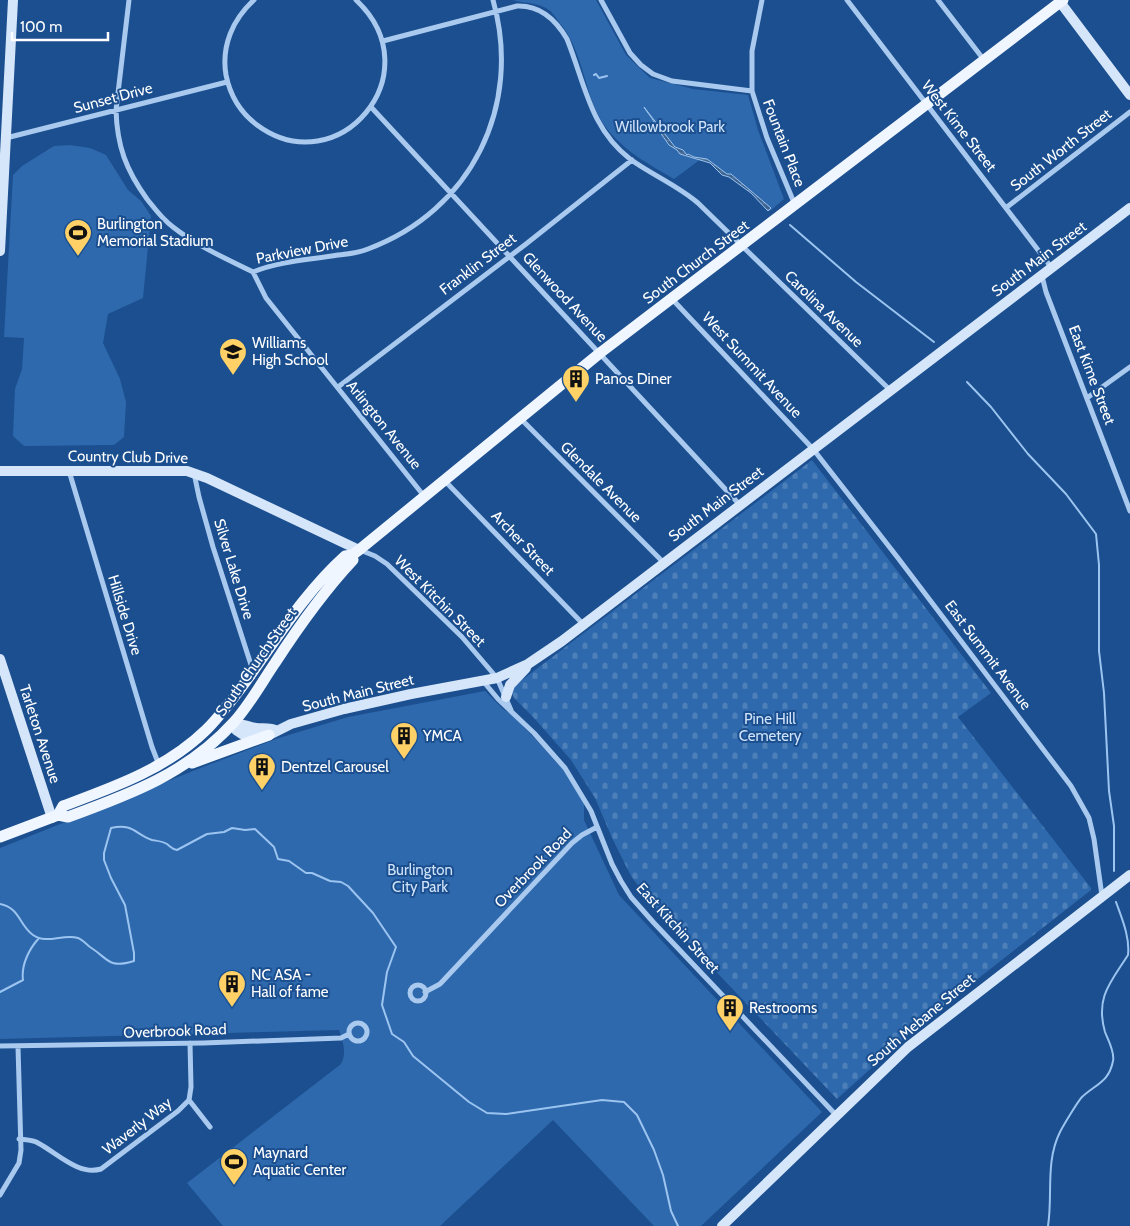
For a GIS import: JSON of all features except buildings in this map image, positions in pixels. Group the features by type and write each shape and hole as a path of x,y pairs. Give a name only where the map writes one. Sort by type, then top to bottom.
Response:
{"main road":[{"name":"South Church Street","path":"55,817 63,806 97,794 159,765 179,753 206,730 228,706 308,594 345,556 355,553 600,353 1062,1"},
{"name":"South Church Street","path":"0,837 55,817 68,817 146,787 183,766 211,745 233,723 313,607 336,578 354,560 355,553"},
{"path":"179,753 194,748 223,724 233,723 231,714 248,689 250,676"},
{"path":"183,766 273,733"}],"street":[{"path":"0,251 13,0"},
{"name":"Parkview Drive","path":"129,0 116,110 118,134 126,166 135,183 157,212 171,226 193,241 253,272 284,263 367,250 417,224 451,194 480,154 494,117 501,71 497,12 493,0"},
{"path":"254,0 238,17 227,42 225,55 227,82 237,103 251,121 271,133 292,140 318,140 337,135 354,125 371,107 379,92 384,75 383,41 372,18 356,0"},
{"path":"601,0 630,53 641,66 652,74 672,81 752,91"},
{"name":"Fountain Place","path":"762,0 752,51 752,91 767,138 795,205"},
{"name":"West Kime Street","path":"847,0 1052,268"},
{"path":"938,0 984,60"},
{"path":"1062,1 1130,95"},
{"name":"Carolina Avenue","path":"497,12 517,6 526,6 545,12 560,28 574,56 593,113 613,143 632,160 686,193 890,390"},
{"path":"383,41 497,12"},
{"name":"Sunset Drive","path":"6,138 227,82"},
{"name":"Glenwood Avenue","path":"371,107 740,505"},
{"name":"South Worth Street","path":"1006,207 1130,112"},
{"name":"Franklin Street","path":"338,387 632,160"},
{"name":"South Main Street","path":"233,723 236,730 242,734 260,736 273,733 291,724 344,709 497,678 534,660 1130,208"},
{"name":"Arlington Avenue","path":"253,272 266,298 424,497"},
{"name":"East Kime Street","path":"1042,276 1046,292 1130,511"},
{"name":"West Summit Avenue","path":"672,299 813,449"},
{"path":"1087,398 1130,367"},
{"name":"Glendale Avenue","path":"520,418 664,563"},
{"name":"East Summit Avenue","path":"813,449 1071,786 1088,818 1094,839 1102,896"},
{"name":"Country Club Drive","path":"0,471 180,471 194,473 355,553"},
{"name":"Hillside Drive","path":"69,471 159,765"},
{"name":"Silver Lake Drive","path":"194,473 199,497 250,676"},
{"name":"Archer Street","path":"445,481 583,624"},
{"name":"West Kitchin Street","path":"355,553 375,556 381,560 462,637 497,678"},
{"name":"Tarleton Avenue","path":"0,659 55,817"},
{"path":"506,697 510,685 534,660"},
{"name":"East Kitchin Street","path":"497,678 512,712"},
{"name":"East Kitchin Street","path":"483,681 498,700 534,734 565,768 584,798 612,864 631,897 836,1116"},
{"name":"Overbrook Road","path":"425,992 440,984 572,843 597,827"},
{"name":"South Mebane Street","path":"722,1226 908,1047 1130,875"},
{"name":"Overbrook Road","path":"0,1046 340,1038 349,1034"},
{"name":"Waverly Way","path":"19,1139 36,1142 84,1170 95,1171 101,1169 178,1111 189,1100 191,1087 190,1043"},
{"path":"0,1195 19,1162 21,1150 19,1139 18,1047"},
{"path":"189,1100 210,1127"}],"green space":[{"name":"Willowbrook Park","path":"513,0 596,0 626,55 650,78 693,89 748,95 758,130 784,199 770,211 730,176 701,159 674,179 624,147 608,130 595,108 578,57 567,33 545,7"},
{"name":"Burlington Memorial Stadium","path":"70,145 90,148 106,155 128,190 141,201 151,216 143,298 108,314 103,343 120,379 126,402 124,437 114,445 24,446 13,436 15,389 22,369 24,338 4,337 13,175 22,166 54,146"},
{"name":"Pine Hill Cemetery","path":"812,460 991,693 958,717 1091,888 1091,890 919,1025 837,1099 652,904 631,876 595,798 571,760 514,698 511,691 514,686"},
{"name":"Burlington City Park","path":"485,691 503,709 510,713 565,769 584,798 584,820 619,895 822,1112 701,1226 654,1226 553,1120 440,1226 223,1226 187,1183 341,1064 344,1051 339,1030 0,1039 0,848 279,738 348,717"}],"shaded area":[{"path":"644,107 675,147 683,150 687,155 707,159 727,174 731,174 771,208 768,211 751,193 729,177 722,175 710,163 680,154 669,145"}],"waterway":[{"path":"594,75 596,74 599,78 607,76"},
{"path":"790,225 856,282 934,342"},
{"path":"967,382 991,407 1028,454 1066,494 1096,534 1099,565 1099,651 1104,693 1109,791 1114,826 1114,871"},
{"path":"0,904 12,909 28,931 38,938 78,938 109,962 119,964 134,961 125,905 104,860 111,828 129,828 146,838 160,841 177,850 207,834 224,832 232,828 255,829 274,847 278,859 289,861 306,873 312,873 330,881 341,882 348,886 373,913 396,947 387,972 382,1005 392,1034 404,1042 413,1056 469,1102 487,1113 506,1114 602,1100 624,1102 637,1115 654,1150 663,1175 671,1211 678,1226"},
{"path":"1048,1226 1052,1155 1055,1143 1077,1103 1105,1078 1113,1061 1112,1050 1102,1020 1103,999 1128,955 1125,928 1116,902"},
{"path":"0,992 23,980 26,958 39,938"}],"place":[{"name":"Burlington Memorial Stadium","path":"78,257"},
{"name":"Williams High School","path":"233,376"},
{"name":"Panos Diner","path":"576,403"},
{"name":"YMCA","path":"404,760"},
{"name":"Dentzel Carousel","path":"262,791"},
{"name":"NC ASA - Hall of fame","path":"232,1008"},
{"name":"Restrooms","path":"730,1032"},
{"name":"Maynard Aquatic Center","path":"234,1186"}]}
